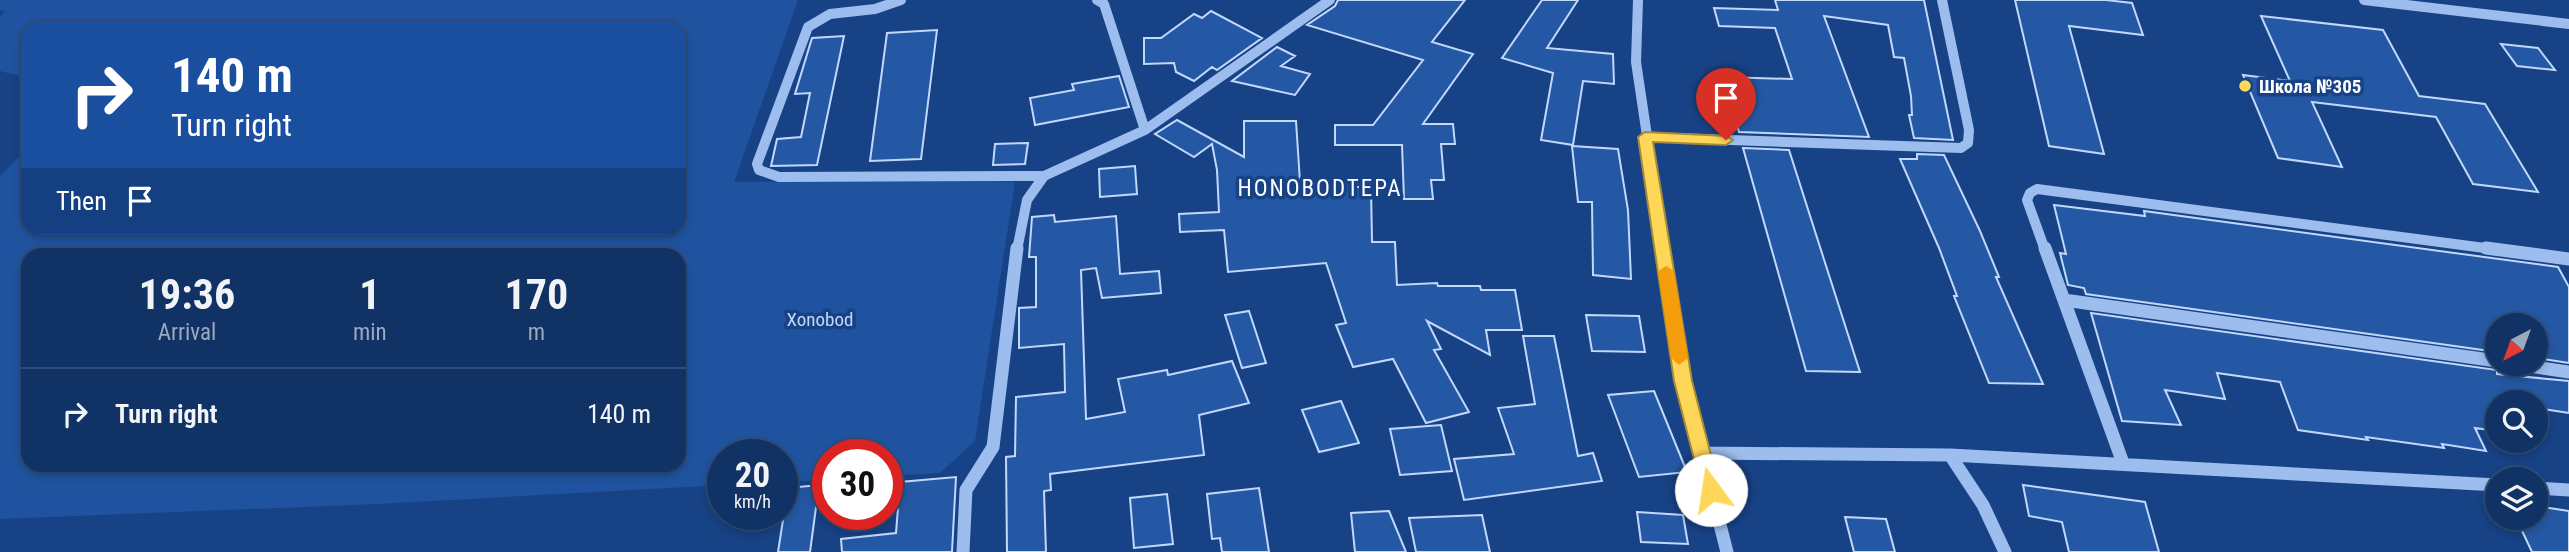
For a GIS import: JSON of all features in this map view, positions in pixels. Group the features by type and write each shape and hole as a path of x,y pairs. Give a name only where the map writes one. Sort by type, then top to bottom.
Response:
{"street":[{"path":"901,0 875,9 830,14 808,27 757,164 758,170 768,176 779,177 1044,176 1145,130 1331,0"},
{"path":"1097,0 1104,4 1145,130"},
{"path":"1639,0 1636,62 1683,381 1727,552"},
{"path":"1645,137 1961,148 1969,143 1969,130 1942,0"},
{"path":"2364,0 2569,24"},
{"path":"963,552 966,490 993,447 1020,225 1027,200 1044,176"},
{"path":"2123,463 2027,200 2030,193 2037,190 2569,259"},
{"path":"2064,300 2485,360"},
{"path":"2548,369 2569,372"},
{"path":"1702,453 1950,455 2485,484"},
{"path":"1950,455 1983,505 2006,552"},
{"path":"2548,489 2569,490"}],"green space":[{"name":"Xonobod","path":"0,0 798,0 734,182 1015,182 975,441 940,473 903,475 903,439 812,439 812,481 798,481 798,439 707,439 707,486 378,504 0,519 0,176 21,155 21,235 686,235 686,21 21,21 21,76 0,71 0,18 5,11 0,10"}],"building":[{"path":"1338,0 1465,0 1432,42 1473,54 1423,124 1453,124 1455,144 1441,144 1444,180 1431,180 1433,199 1404,199 1402,145 1335,145 1335,125 1373,125 1423,60 1307,25 1335,6"},
{"path":"1542,0 1578,0 1547,48 1613,54 1614,84 1583,81 1573,145 1541,140 1553,73 1502,58"},
{"path":"1775,0 1924,0 1953,140 1914,138 1909,115 1912,115 1911,96 1904,58 1894,57 1888,25 1824,16 1869,137 1739,132 1723,77 1792,79 1775,28 1719,26 1714,8 1778,10"},
{"path":"2015,0 2106,0 2132,3 2143,35 2069,26 2104,154 2049,146"},
{"path":"1211,11 1262,38 1217,70 1212,67 1194,81 1176,72 1174,63 1144,64 1144,38 1161,38 1194,14 1202,18"},
{"path":"2261,16 2383,30 2419,96 2485,104 2538,192 2473,184 2436,117 2312,102 2342,167 2278,158 2243,75 2290,81"},
{"path":"937,30 921,159 870,161 887,33"},
{"path":"844,36 817,165 771,166 777,139 801,137 810,93 795,94 812,38"},
{"path":"2501,44 2538,48 2555,70 2517,66"},
{"path":"1277,47 1295,56 1281,66 1310,74 1295,95 1232,81"},
{"path":"1119,76 1129,107 1035,125 1030,98 1074,90 1072,84"},
{"path":"1177,120 1244,157 1244,121 1296,121 1300,182 1353,182 1353,187 1371,187 1372,242 1395,242 1397,285 1437,283 1438,286 1480,286 1481,290 1515,290 1522,330 1486,330 1490,355 1427,321 1441,349 1434,350 1469,412 1426,423 1393,359 1353,367 1336,325 1346,323 1326,263 1228,272 1224,230 1180,232 1179,214 1219,212 1217,170 1212,144 1194,157 1155,134"},
{"path":"1028,143 1025,164 993,165 995,144"},
{"path":"1572,146 1618,149 1628,210 1631,279 1593,275 1592,202 1578,202"},
{"path":"1743,148 1789,150 1860,372 1806,371"},
{"path":"1917,154 1944,155 1980,231 1999,277 1996,277 2043,384 1989,383 1954,296 1957,296 1939,248 1900,159 1917,159"},
{"path":"1135,166 1137,194 1100,197 1099,169"},
{"path":"2054,205 2145,216 2144,211 2558,267 2569,287 2569,363 2548,360 2548,313 2485,313 2485,350 2086,294 2084,288 2068,285 2060,253 2066,254"},
{"path":"1054,215 1055,222 1116,216 1120,274 1159,271 1161,293 1102,298 1096,268 1081,270 1086,419 1125,412 1118,379 1167,370 1168,375 1232,361 1249,403 1199,415 1204,455 1050,474 1051,490 1044,491 1046,552 1007,552 1006,457 1015,456 1016,397 1065,392 1064,344 1019,348 1019,308 1036,307 1036,257 1029,257 1032,217"},
{"path":"1249,311 1266,363 1242,368 1225,315"},
{"path":"2091,313 2485,368 2485,376 2569,381 2569,413 2548,410 2548,390 2485,390 2485,429 2475,428 2485,451 2366,437 2368,440 2298,430 2280,382 2217,373 2225,399 2165,390 2181,425 2122,421"},
{"path":"1586,315 1639,316 1645,352 1592,351"},
{"path":"1523,336 1554,336 1578,456 1593,453 1602,481 1464,500 1454,459 1514,454 1498,408 1535,404"},
{"path":"1654,391 1687,472 1639,477 1608,395"},
{"path":"1341,401 1359,443 1319,452 1302,410"},
{"path":"1441,425 1452,471 1400,475 1390,429"},
{"path":"956,477 952,552 842,552 841,539 903,530 903,482"},
{"path":"2023,485 2145,502 2159,552 2069,552 2062,522 2029,516"},
{"path":"812,486 813,530 810,552 778,552 781,530 798,530 798,487"},
{"path":"1259,488 1269,552 1222,552 1220,538 1212,539 1207,494"},
{"path":"1167,494 1173,544 1134,548 1130,498"},
{"path":"2548,508 2569,511 2569,552 2532,552 2522,530 2548,530"},
{"path":"1389,511 1406,552 1355,552 1351,513"},
{"path":"1637,512 1683,515 1688,544 1641,542"},
{"path":"1482,515 1490,552 1416,552 1409,518"},
{"path":"1845,517 1886,519 1895,552 1854,552"}],"slow traffic":[{"path":"1666,271 1679,358"}],"place":[{"name":"Школа №305","path":"2245,86"}],"district":[{"name":"HONOBODTEPA","path":"1320,188"}],"route":[{"path":"1711,490 1683,381 1645,137 1726,140"}]}
